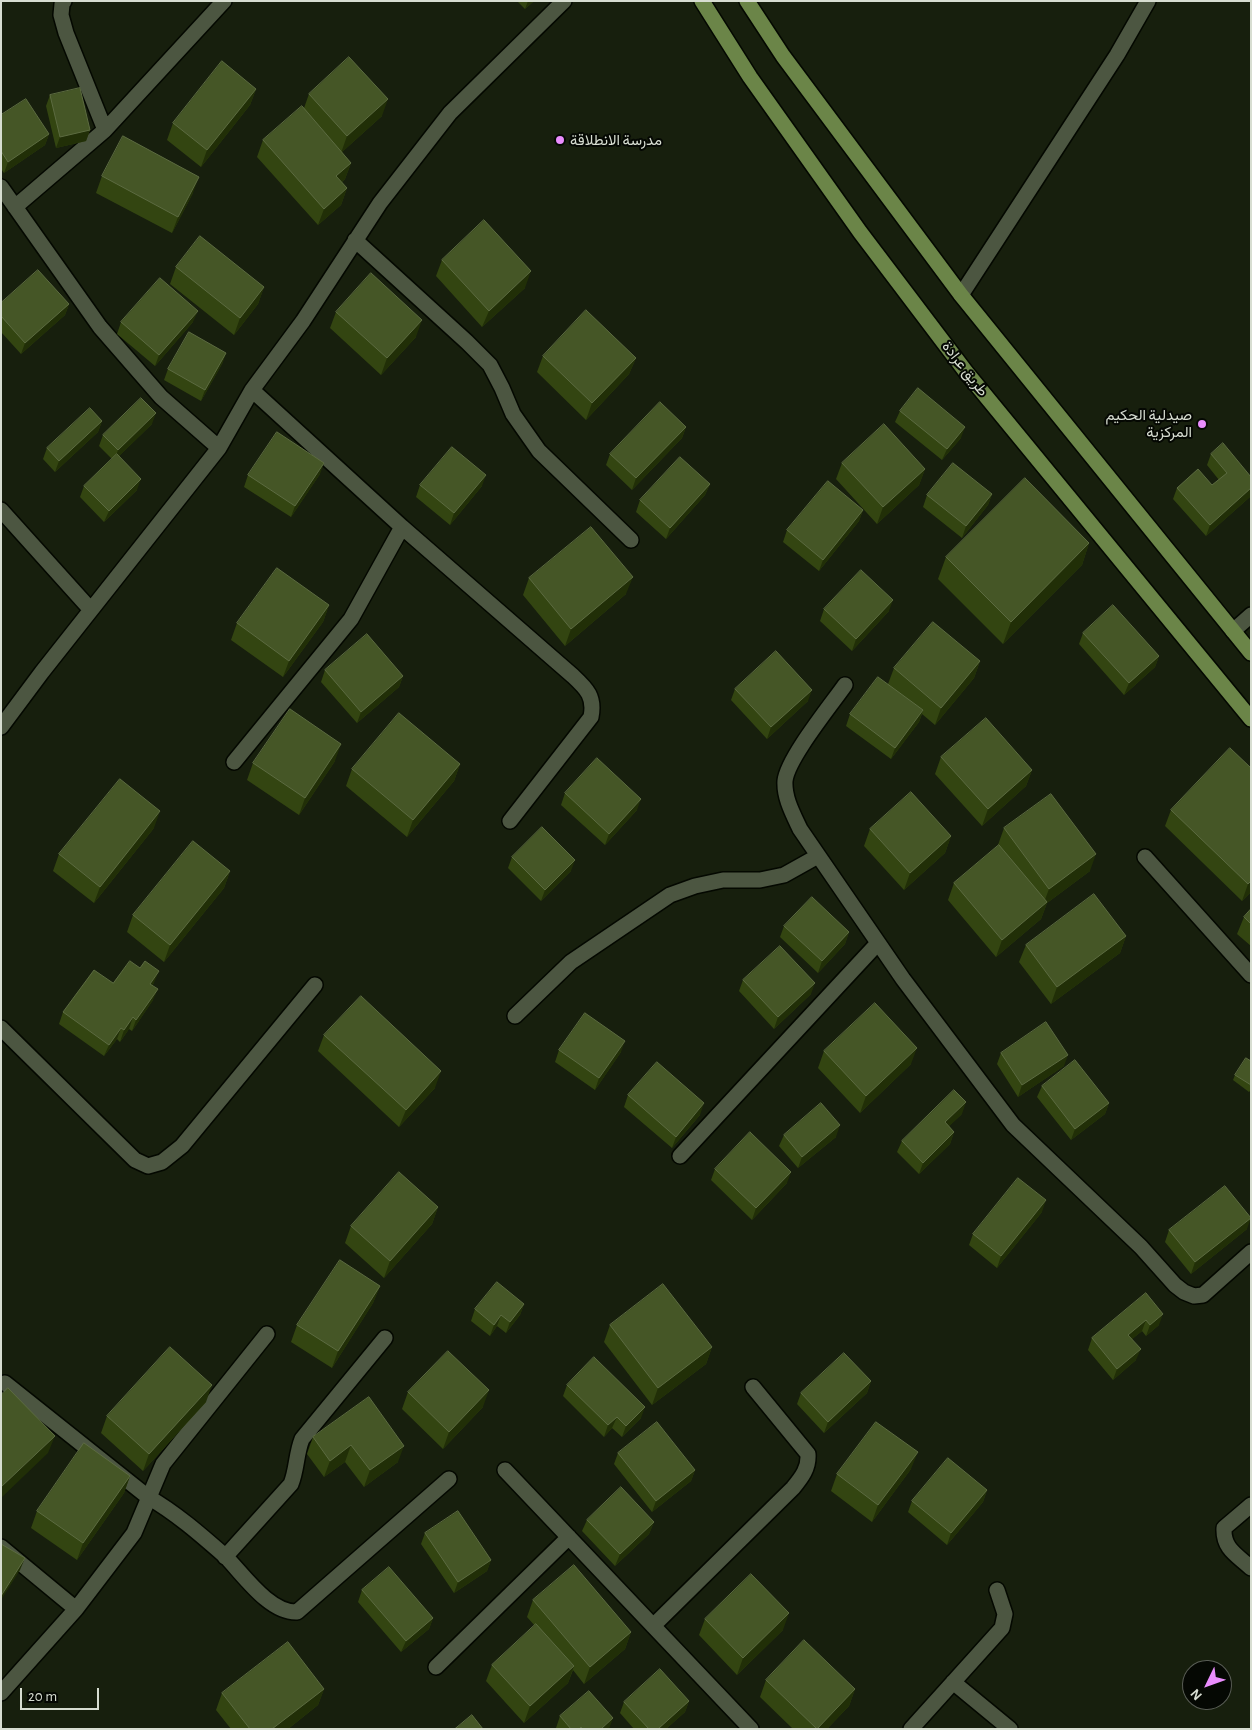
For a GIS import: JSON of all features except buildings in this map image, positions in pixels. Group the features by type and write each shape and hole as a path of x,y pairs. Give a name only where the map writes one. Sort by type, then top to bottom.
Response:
{"main road":[{"name":"طريق عرادة","path":"702,1 750,77 860,232 966,372 1251,719"},
{"path":"747,1 783,56 961,294 1251,653"}],"street":[{"path":"64,1 61,15 66,33 105,130"},
{"path":"15,207 105,130 224,1"},
{"path":"1,727 219,448 252,390 303,321 380,202 450,113 564,1"},
{"path":"961,294 1116,55 1148,1"},
{"path":"1,187 100,327 162,397 219,448"},
{"path":"355,240 467,342 490,366 513,414 539,451 631,540"},
{"path":"252,390 402,527 573,676 584,687 591,698 593,707 590,717 510,821"},
{"path":"1,510 92,610"},
{"path":"234,762 351,619 402,527"},
{"path":"1233,631 1251,615"},
{"path":"845,685 794,757 785,780 788,802 800,829 903,979 1013,1125 1141,1247 1180,1288 1194,1296 1203,1295 1251,1252"},
{"path":"515,1016 572,962 670,895 695,886 724,880 760,880 784,875 818,856"},
{"path":"1145,857 1251,975"},
{"path":"680,1156 878,943"},
{"path":"1,1028 135,1160 148,1166 162,1162 182,1146 315,985"},
{"path":"1,1693 76,1609 134,1532 163,1464 267,1334"},
{"path":"225,1557 291,1484 295,1474 298,1450 302,1439 384,1338"},
{"path":"5,1383 148,1497 168,1509 225,1557 267,1598 286,1610 297,1612 450,1479"},
{"path":"653,1626 793,1488 807,1469 808,1454 753,1387"},
{"path":"505,1470 751,1729"},
{"path":"1251,1505 1224,1528 1226,1545 1251,1568"},
{"path":"436,1667 569,1537"},
{"path":"1,1547 76,1609"},
{"path":"911,1729 1002,1628 1006,1614 997,1590"},
{"path":"953,1682 1010,1729"}],"place":[{"name":"مدرسة الانطلاقة","path":"560,140"},
{"name":"صيدلية الحكيم المركزية","path":"1202,424"}]}
